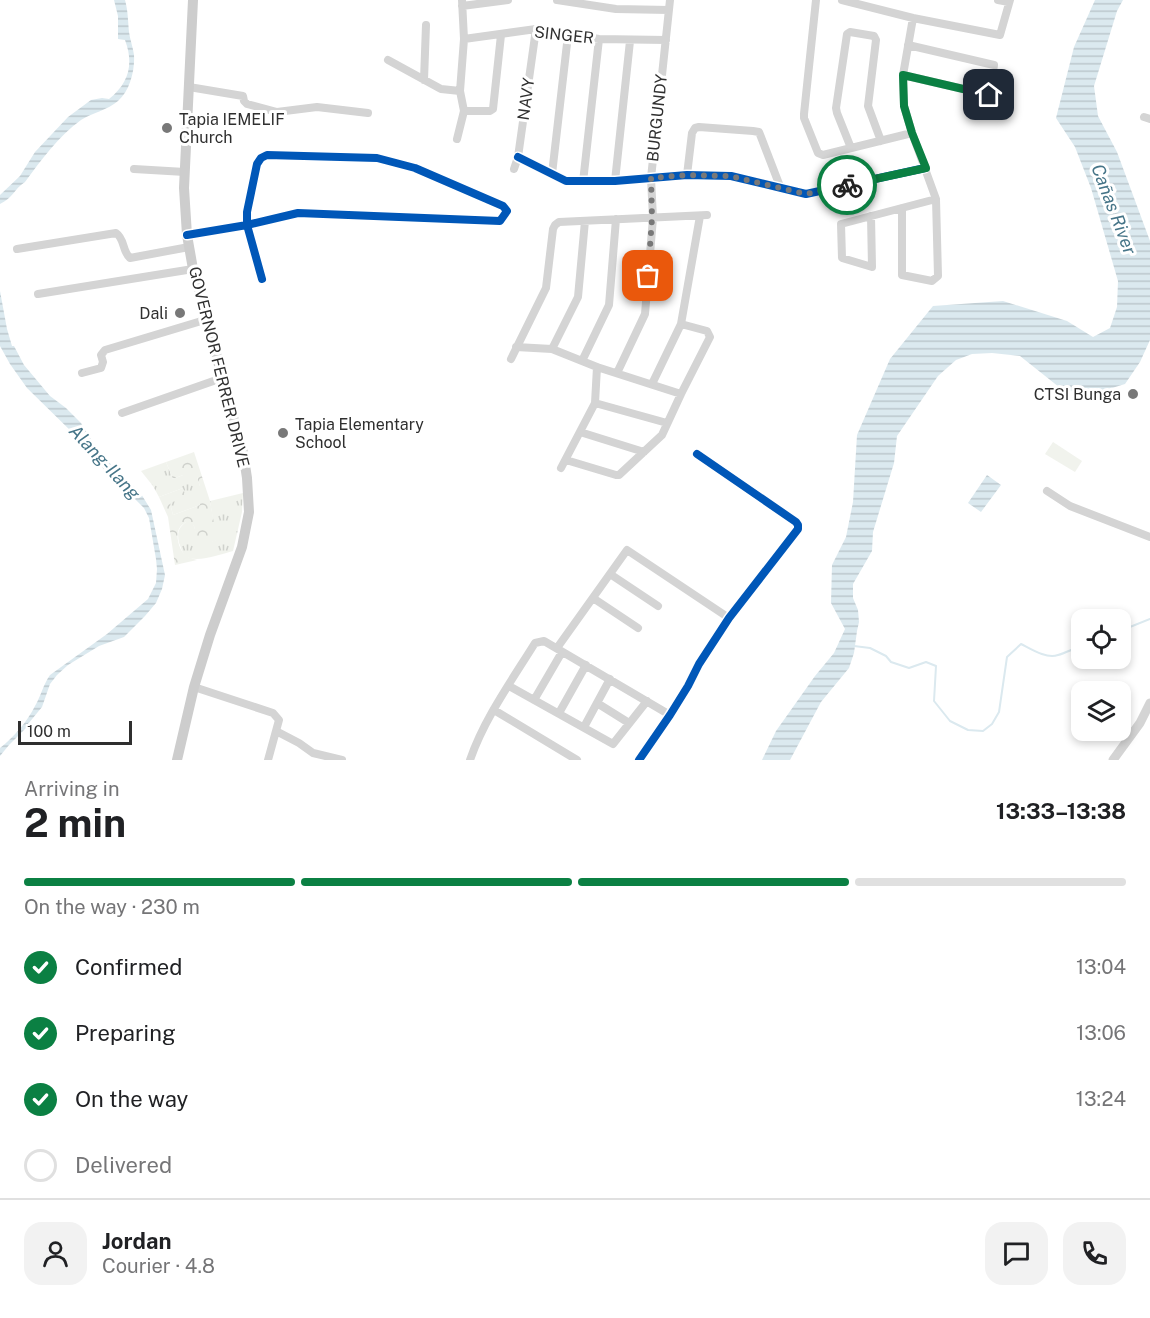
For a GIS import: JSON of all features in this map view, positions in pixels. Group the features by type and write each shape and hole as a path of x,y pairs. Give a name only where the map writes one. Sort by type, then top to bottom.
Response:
{"main road":[{"name":"GOVERNOR FERRER DRIVE","path":"177,760 194,687 242,547 249,512 243,452 193,269 187,235 184,188 193,0"}],"street":[{"path":"457,139 464,111 460,91 464,39 462,3 508,0"},
{"path":"557,0 616,9 669,10"},
{"name":"BURGUNDY","path":"616,374 645,314 652,218 651,178 670,0"},
{"path":"816,0 804,118 818,153 823,155 912,133"},
{"path":"842,0 913,18 1000,35 1009,1 998,0"},
{"path":"902,208 902,275 932,281 938,276 936,199 904,106 903,75 913,18"},
{"path":"424,80 426,25"},
{"name":"SINGER","path":"464,39 536,29 599,39 666,40"},
{"name":"NAVY","path":"514,169 518,157 536,29"},
{"path":"851,148 836,108 847,34 850,32 874,36 876,39 868,106 882,141"},
{"path":"552,174 568,34"},
{"path":"464,111 493,109 501,35"},
{"path":"583,182 599,39"},
{"path":"615,181 630,40"},
{"path":"903,75 989,95 994,65 908,45"},
{"path":"388,60 441,89 460,91"},
{"path":"189,87 243,96 247,104 271,111 284,112 317,107 368,113"},
{"path":"687,175 692,133 695,128 753,131 759,132 762,137 781,189"},
{"path":"187,235 247,225 298,213 500,221 507,211 502,206 415,168 378,158 267,155 261,158 257,165 247,212 247,225 262,279"},
{"path":"518,157 566,181 615,181 687,175 730,176 806,194 926,168"},
{"path":"135,169 185,172"},
{"path":"871,216 872,267 842,258 841,224 871,216 936,199"},
{"path":"511,358 546,288 553,229 559,222 703,215 681,324 652,384"},
{"path":"582,361 609,305 616,219"},
{"path":"552,349 578,297 585,221"},
{"path":"17,249 116,233 122,240 125,253 130,258 189,247"},
{"path":"38,294 193,269"},
{"path":"82,373 101,368 103,363 101,355 105,350 208,319"},
{"path":"597,367 595,403 564,464 619,475 662,435 710,337 707,331 681,324"},
{"path":"516,347 552,349 616,374 681,394"},
{"path":"122,413 222,378"},
{"path":"595,403 667,423"},
{"path":"580,432 644,452"},
{"path":"639,760 670,716 699,664 729,618 798,529 796,522 697,454"},
{"path":"1047,491 1070,506 1150,537"},
{"path":"534,700 559,650 627,550 729,618"},
{"path":"610,574 658,606"},
{"path":"593,598 638,628"},
{"path":"470,760 475,745 494,710 535,643 544,641 647,700 670,716"},
{"path":"559,713 586,665"},
{"path":"584,727 610,679"},
{"path":"509,686 613,744 647,700"},
{"path":"194,687 273,713 279,720 268,760"},
{"path":"597,703 629,723"},
{"path":"1113,760 1140,723 1150,703"},
{"path":"494,710 577,760"},
{"path":"1140,723 1150,728"},
{"path":"276,731 313,753 342,760"}],"green space":[{"path":"1053,442 1082,461 1075,472 1045,454"},
{"path":"194,452 210,501 217,540 200,547 194,526 191,522 186,522 178,532 179,545 185,555 197,560 175,565 168,517 159,497 183,488 186,497 170,503 173,515 200,505 200,486 197,477 186,482 183,475 173,479 166,462"},
{"path":"166,462 173,479 183,475 197,477 200,486 200,505 173,515 170,503 183,488 159,497 141,471"},
{"path":"243,493 242,512 233,551 202,559 185,556 178,539 181,526 186,522 192,522 200,546 216,540 210,501"}],"water":[{"path":"114,0 125,0 134,55 133,74 126,92 114,104 81,120 65,133 25,182 0,204 0,195 20,176 35,152 68,117 91,100 109,99 125,80 129,65 128,49 125,40 118,39 118,16"},
{"name":"Cañas River","path":"1095,0 1123,0 1117,11 1094,86 1098,116 1117,152 1150,241 1150,340 1140,362 1125,384 1099,392 1064,391 1020,356 992,353 972,354 956,360 938,376 897,436 894,463 873,532 872,551 853,584 853,598 858,610 859,622 849,668 821,702 790,760 762,760 776,731 834,653 845,629 831,603 832,565 846,537 853,502 857,435 890,359 933,306 1003,301 1067,321 1093,337 1110,328 1117,307 1118,281 1091,188 1075,147 1056,118 1074,47"},
{"name":"Alang-Ilang","path":"0,291 12,346 24,365 50,396 81,423 97,449 127,482 138,489 151,510 165,575 156,603 145,616 124,637 99,646 68,665 57,675 50,684 42,707 0,756 0,748 28,718 50,675 107,634 148,599 156,583 157,569 149,518 144,508 117,485 76,436 27,388 10,364 0,346"},
{"path":"987,475 1001,485 981,512 968,503"}],"waterway":[{"path":"1131,627 1150,619"},
{"path":"854,646 870,648 886,656 891,662 909,668 926,662 936,666 934,701 950,721 968,730 983,731 992,724 999,712 1007,657 1021,644 1049,656 1071,650"}],"cycle path":[{"path":"187,235 247,225 298,213 500,221 507,211 503,206 415,168 377,158 267,155 257,164 247,212 247,225 262,279"},
{"path":"518,157 566,181 615,181 687,175 731,176 806,194 925,168"},
{"path":"639,760 670,715 729,618 798,529 796,522 697,454"}],"way so far":[{"path":"648,276 652,218 651,178 687,175 730,176 806,194 847,185"}],"place":[{"name":"Tapia IEMELIF Church","path":"167,128"},
{"name":"Dali","path":"180,313"},
{"name":"CTSI Bunga","path":"1133,394"},
{"name":"Tapia Elementary School","path":"283,433"}],"route":[{"path":"847,185 926,168 904,106 903,75 989,95"}]}
